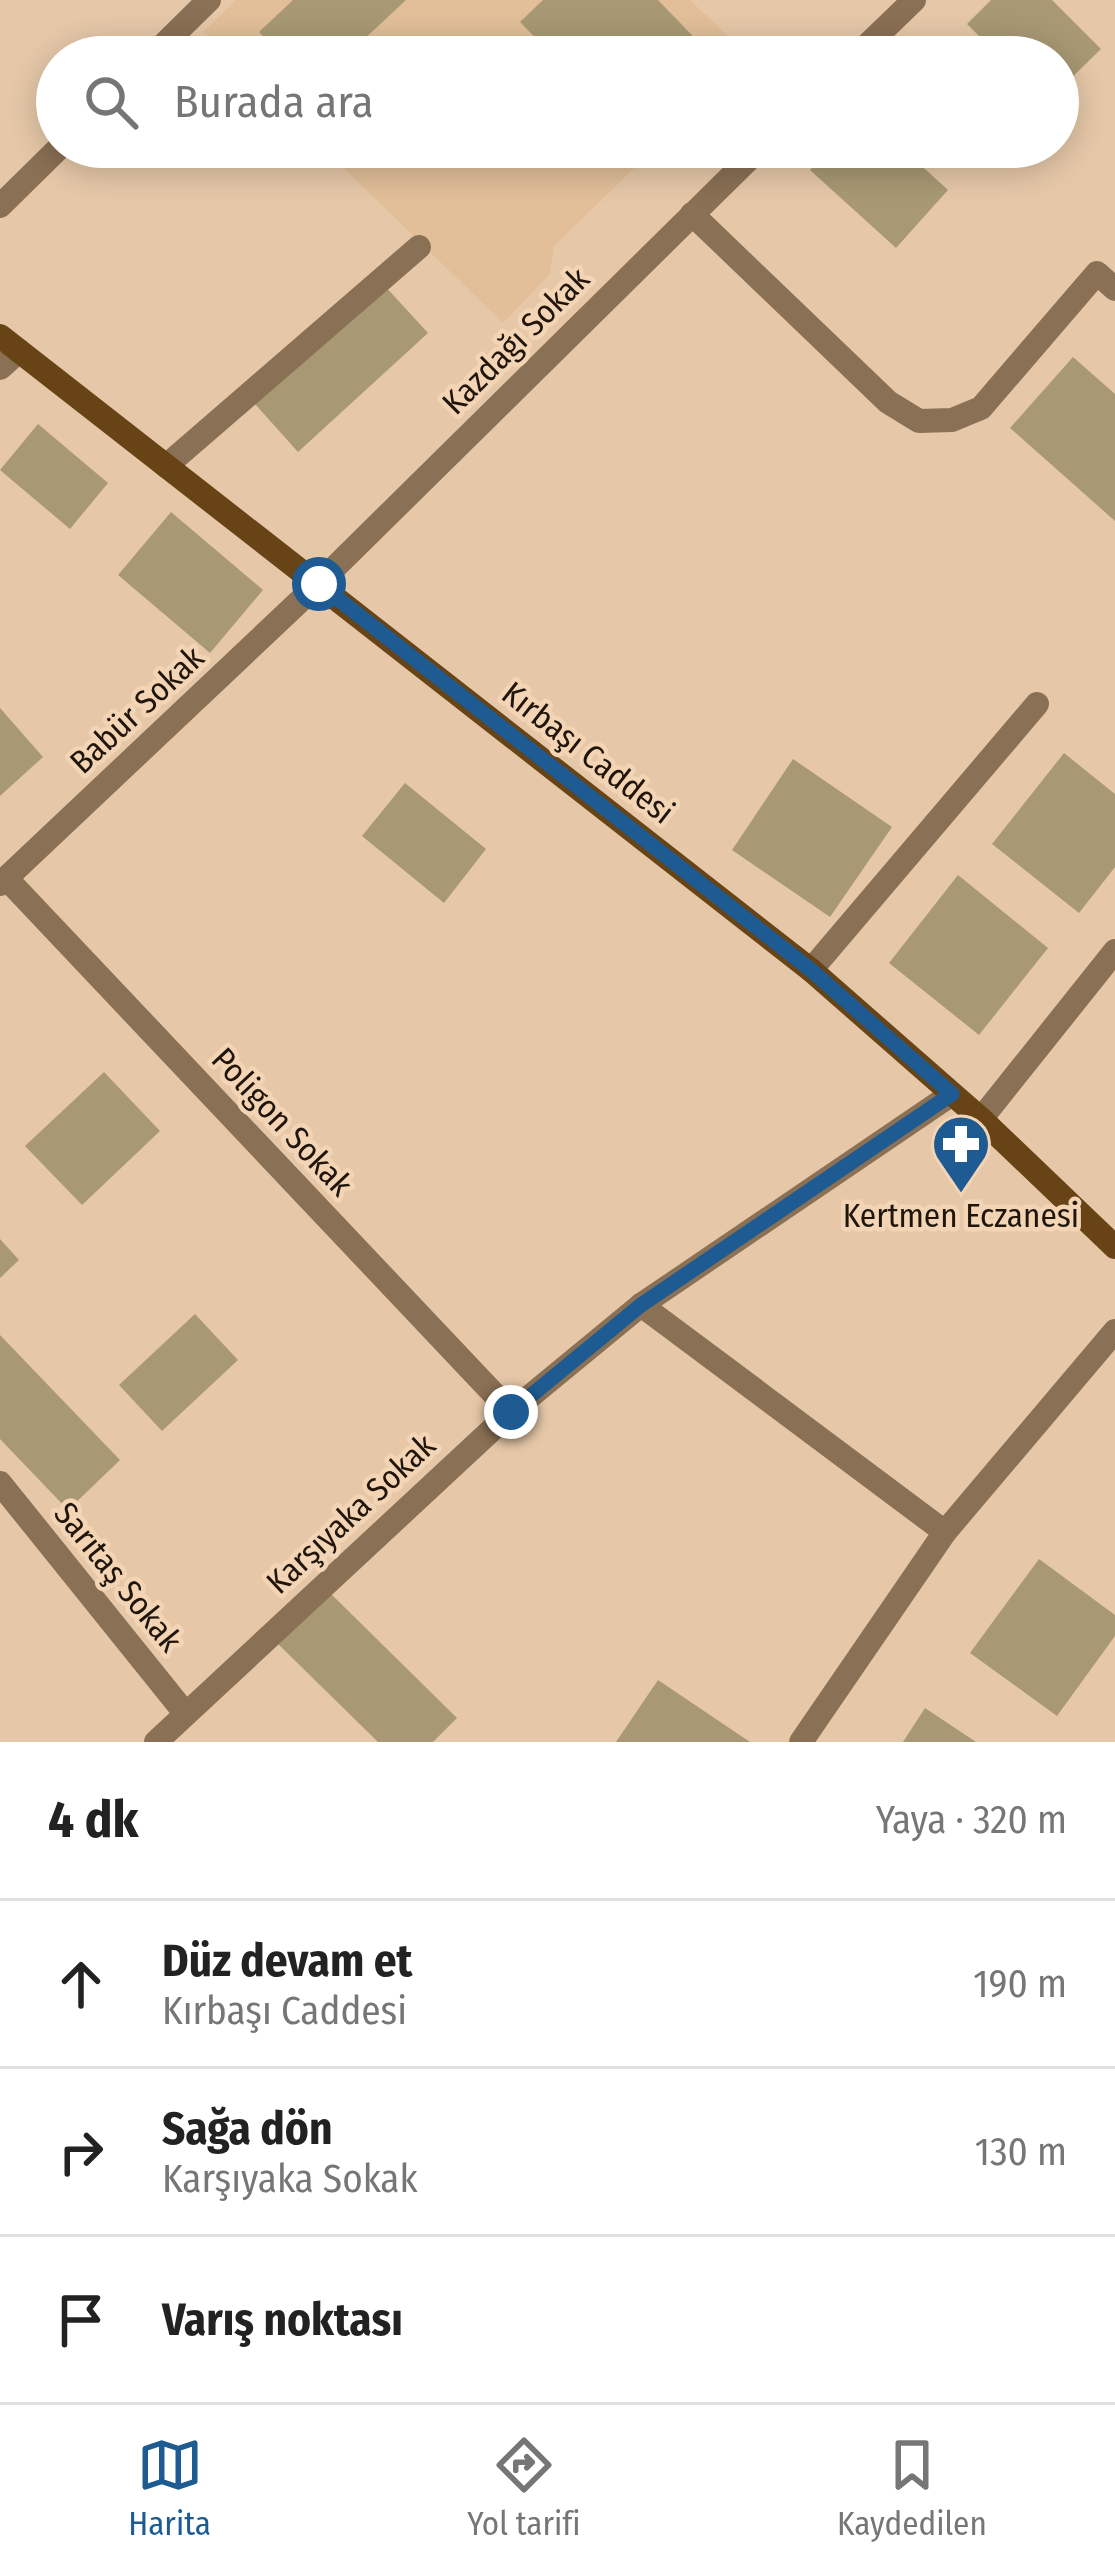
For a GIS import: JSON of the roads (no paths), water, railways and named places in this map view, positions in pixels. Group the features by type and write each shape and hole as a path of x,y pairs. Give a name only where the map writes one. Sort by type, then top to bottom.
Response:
{"street":[{"path":"173,36 209,0"},
{"path":"877,36 914,0"},
{"path":"0,206 39,168"},
{"name":"Kazdağı Sokak","path":"319,584 739,168"},
{"path":"692,214 888,402 919,421 952,420 981,408 1097,273 1115,289"},
{"path":"166,466 418,247"},
{"path":"0,368 10,343"},
{"name":"Kırbaşı Caddesi","path":"10,343 811,970 981,1119 1115,1247"},
{"name":"Babür Sokak","path":"3,881 319,584"},
{"path":"811,970 1037,704"},
{"name":"Poligon Sokak","path":"3,881 511,1412"},
{"path":"981,1119 1115,951"},
{"name":"Karşıyaka Sokak","path":"156,1742 511,1412 641,1305 952,1094"},
{"path":"641,1305 945,1532"},
{"path":"801,1742 945,1532 1115,1331"},
{"name":"Sarıtaş Sokak","path":"0,1483 185,1713"}],"place":[{"name":"Kertmen Eczanesi","path":"961,1195"}]}
